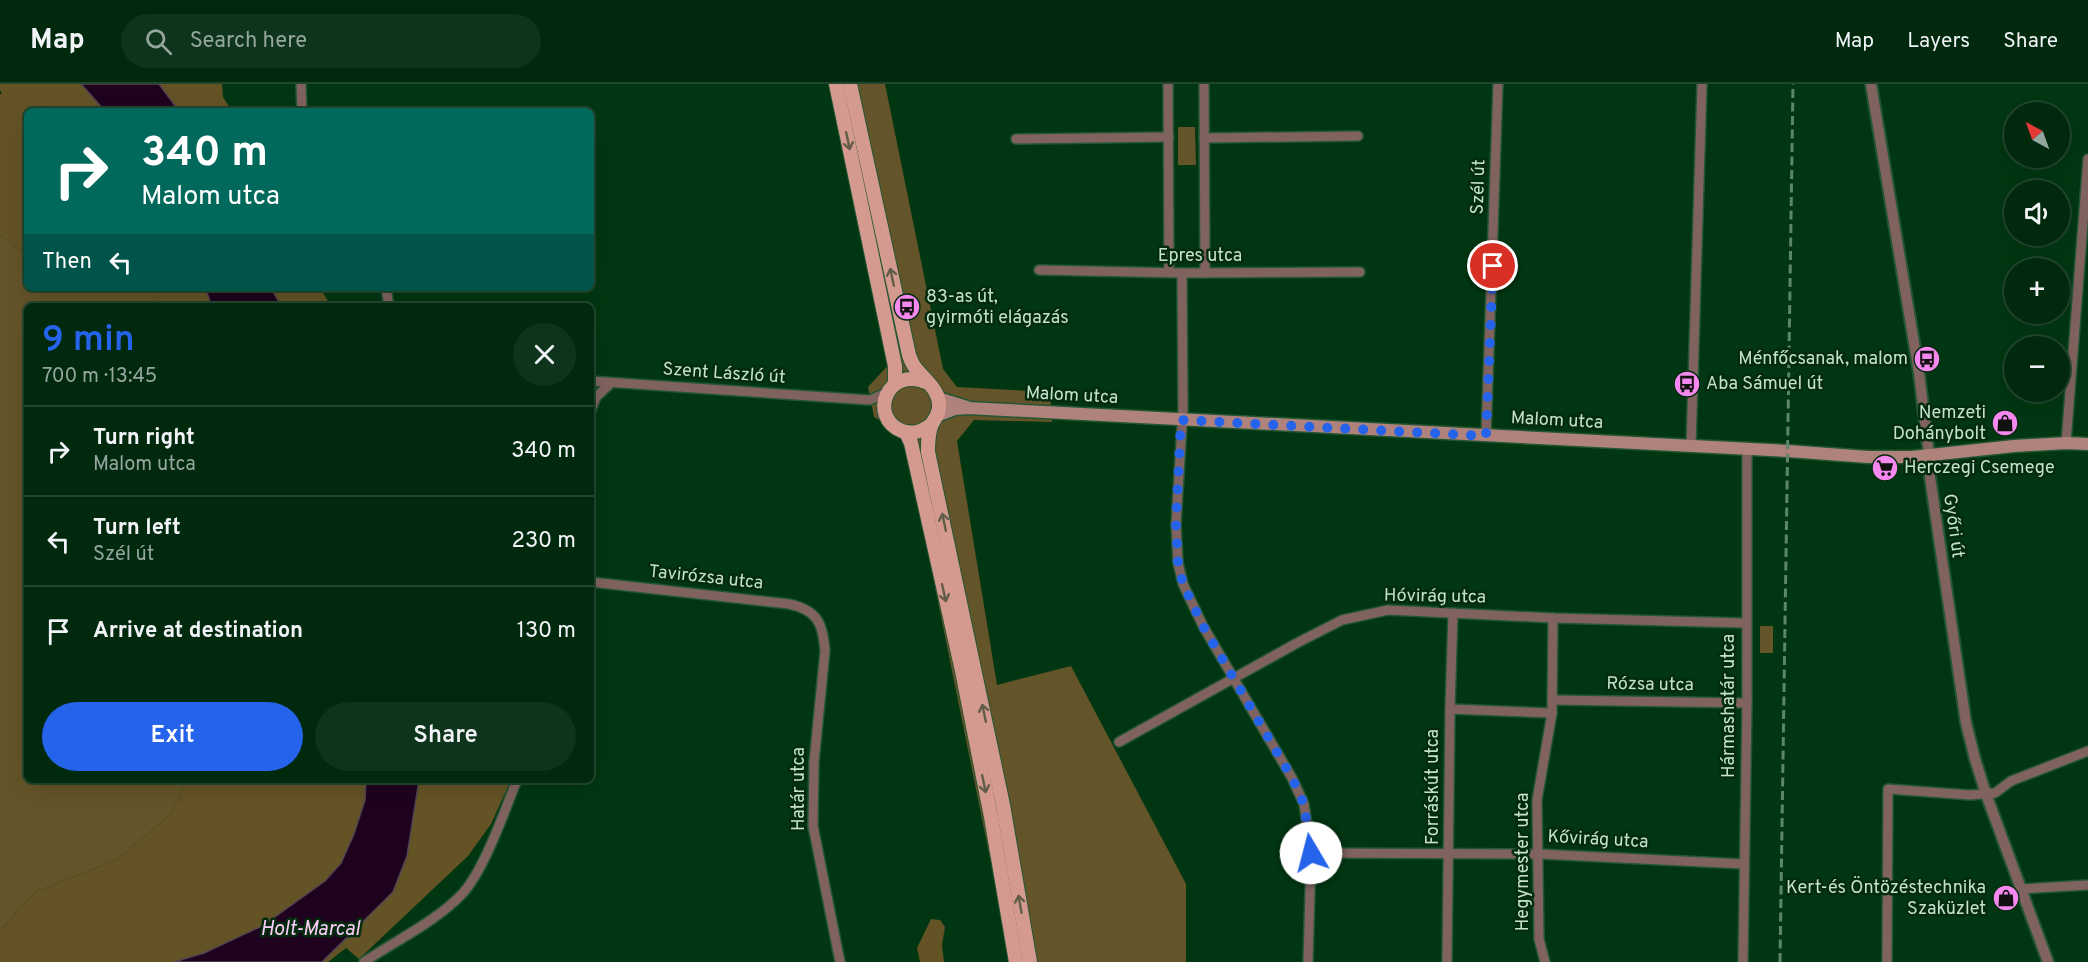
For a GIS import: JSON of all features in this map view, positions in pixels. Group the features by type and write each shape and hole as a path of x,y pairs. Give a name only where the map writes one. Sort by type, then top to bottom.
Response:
{"main road":[{"path":"836,84 895,366 884,408 886,416 891,424 906,432 916,432 925,430 935,420 956,409 968,408"},
{"path":"850,84 909,355 916,369 934,389 938,398 939,407 928,440 928,452 1003,805 1030,962"},
{"path":"891,388 911,378 928,383"},
{"path":"938,398 968,408"},
{"name":"Malom utca","path":"968,408 1868,457 1912,457 2066,443 2088,444"},
{"path":"906,432 911,443 962,671 991,816 1016,962"}],"street":[{"path":"302,84 302,108"},
{"path":"1168,84 1169,272"},
{"path":"1204,84 1205,273"},
{"name":"Szél út","path":"1486,436 1498,84"},
{"path":"1691,446 1702,84"},
{"name":"Győri út","path":"1871,84 1919,373 1930,477 1966,723 1986,794 2048,962"},
{"path":"1204,138 1358,136"},
{"path":"1016,139 1169,137"},
{"path":"2066,443 2088,159"},
{"name":"Epres utca","path":"1039,270 1182,273 1360,272"},
{"path":"1182,273 1183,409 1176,524 1178,563 1183,584 1203,626 1292,778 1304,804 1311,853 1308,962"},
{"name":"Szent László út","path":"594,381 870,400 891,388"},
{"path":"594,402 596,397 611,383"},
{"path":"870,400 886,416"},
{"name":"Hármashatár utca","path":"1743,962 1747,703 1745,623 1747,449"},
{"name":"Tavirózsa utca","path":"594,582 789,604 809,610 815,615"},
{"name":"Hóvirág utca","path":"1119,742 1342,620 1388,610 1553,618 1745,623"},
{"name":"Forráskút utca","path":"1447,962 1450,709 1454,613"},
{"name":"Határ utca","path":"815,615 824,634 825,651 814,762 813,826 840,962"},
{"name":"Hegymester utca","path":"1545,962 1539,939 1537,800 1552,713 1553,618"},
{"name":"Rózsa utca","path":"1553,700 1747,703"},
{"path":"1450,709 1552,713"},
{"path":"1887,962 1888,789 1995,793 2012,781 2088,751"},
{"path":"363,962 441,912 462,894 479,870 516,783"},
{"name":"Kővirág utca","path":"1311,853 1539,854 1744,864"},
{"path":"2021,889 2088,885"}],"shaded area":[{"path":"0,84 81,84 102,108 24,108 24,252 0,235 0,95 2,92"},
{"path":"159,84 222,84 223,97 230,108 177,108"},
{"path":"829,84 885,84 943,369 957,387 1050,392 1052,422 974,420 957,441 997,685 1071,666 1186,884 1186,962 1011,962 904,434 874,417 868,387 893,360"},
{"path":"1178,127 1195,127 1196,165 1178,165"},
{"path":"0,235 24,252 24,291 152,291 155,303 24,303 24,783 185,783 170,815 116,860 37,891 0,930"},
{"path":"152,291 206,291 211,303 155,303"},
{"path":"273,291 322,291 329,303 279,303"},
{"path":"1760,626 1773,626 1773,653 1760,653"},
{"path":"185,783 366,783 365,800 354,834 341,863 325,881 262,926 204,953 174,962 0,962 0,930 37,891 116,860 170,815"},
{"path":"419,783 510,783 491,824 468,856 359,959 346,948 328,962 322,962 361,925 407,856"},
{"path":"931,919 940,920 945,927 942,945 944,962 920,962 917,948"}],"water":[{"path":"81,84 159,84 177,108 102,108"},
{"path":"206,291 273,291 279,303 211,303"},
{"name":"Holt-Marcal","path":"366,783 419,783 407,856 393,892 322,962 174,962 204,953 262,926 325,881 341,863 354,834 365,800"}],"railway":[{"path":"1780,962 1793,84"}],"place":[{"name":"83-as út, gyirmóti elágazás","path":"907,307"},
{"name":"Ménfőcsanak, malom","path":"1927,359"},
{"name":"Aba Sámuel út","path":"1687,384"},
{"name":"Nemzeti Dohánybolt","path":"2005,423"},
{"name":"Herczegi Csemege","path":"1885,468"},
{"name":"Kert-és Öntözéstechnika Szaküzlet","path":"2006,898"}],"route":[{"path":"1311,853 1304,804 1292,778 1203,626 1183,584 1176,548 1181,420 1486,436 1493,266"}]}
